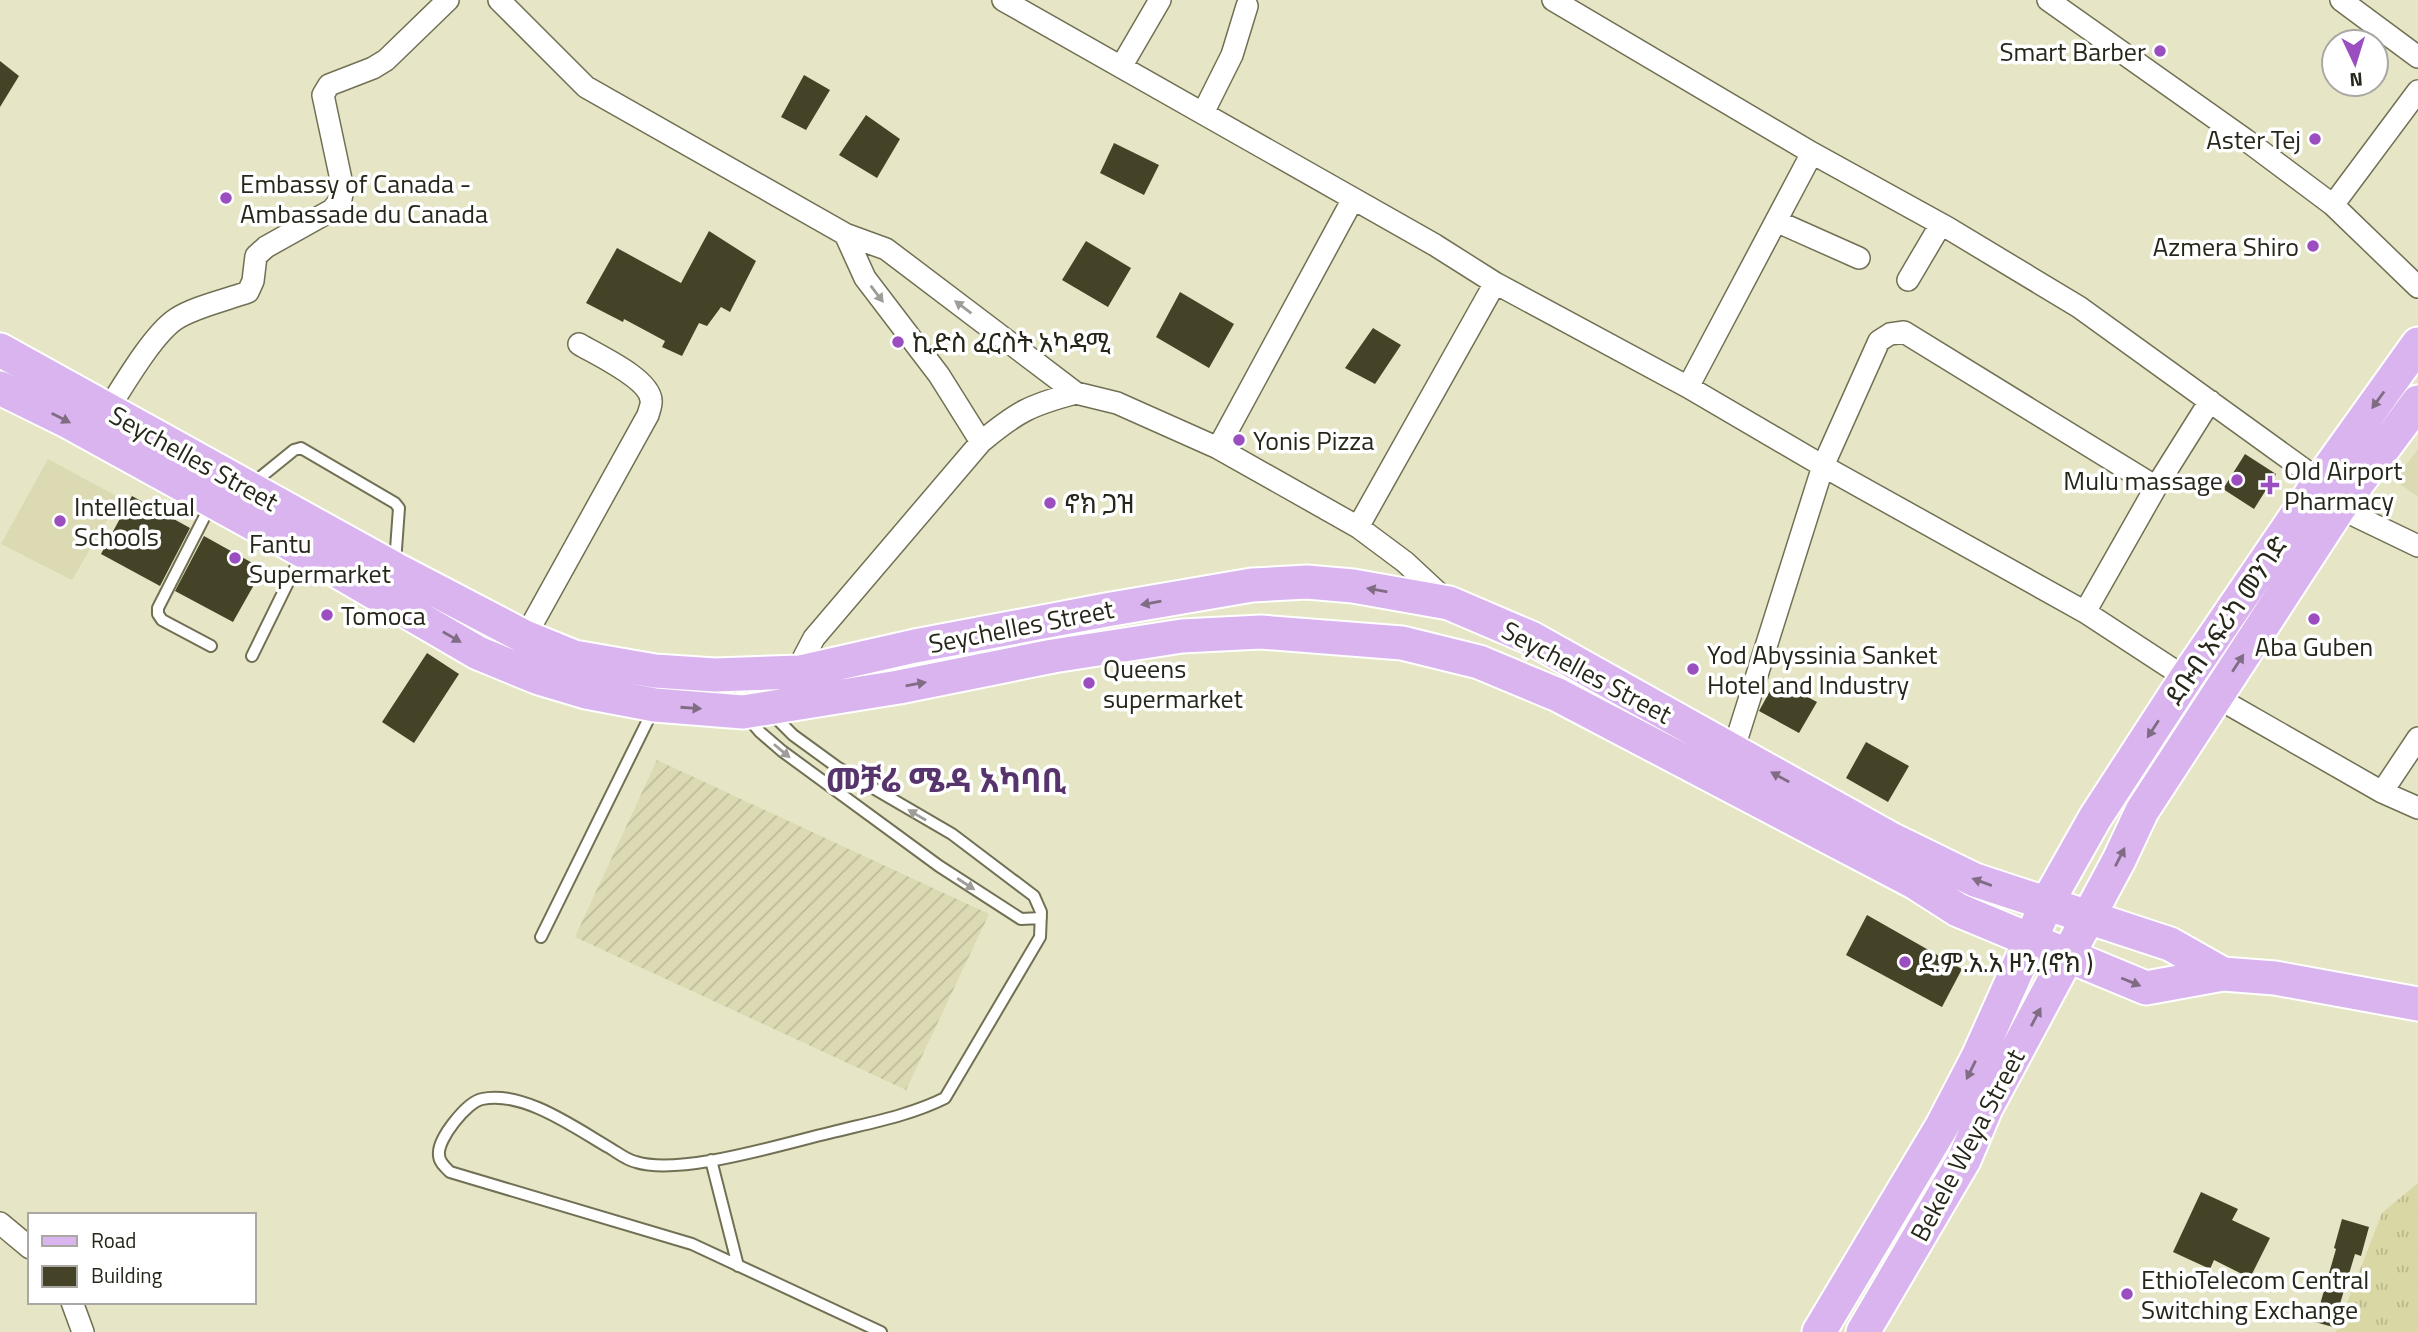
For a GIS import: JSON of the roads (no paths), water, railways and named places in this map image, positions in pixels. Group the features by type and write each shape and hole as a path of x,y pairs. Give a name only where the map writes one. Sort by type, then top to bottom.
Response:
{"main road":[{"name":"ደቡብ አፍሪካ መንገድ","path":"1819,1332 1953,1106 2047,903 2095,818 2320,481 2418,344"},
{"name":"Seychelles Street","path":"0,351 395,569 525,637 574,657 655,671 715,675 800,672 928,644 1252,585 1307,582 1353,586 1449,603 1531,638 1889,838 1975,880 2170,944 2223,974"},
{"name":"Seychelles Street","path":"0,388 69,422 303,551 478,653 539,678 574,688 655,705 768,708 946,678 1053,656 1182,636 1261,632 1402,643 1479,662 1558,695 1916,883 1958,910 2146,988 2223,974"},
{"name":"ደቡብ አፍሪካ መንገድ","path":"2067,956 2142,811 2339,508 2418,402"},
{"name":"Bekele Weya Street","path":"1863,1332 1964,1160 1986,1108 2067,956"},
{"path":"2223,974 2275,978 2418,1004"}],"street":[{"path":"107,411 136,365 167,325 178,317 247,292 253,281 256,256 332,209 341,199 343,189 323,95 329,85 373,68 386,60 448,0"},
{"path":"499,0 586,87 845,234 886,249 1076,393 1117,403 1218,448 1358,527 1405,562 1449,603"},
{"path":"1003,0 1435,244 1494,283 1688,387 1823,466 2085,612 2186,678"},
{"path":"1121,66 1160,0"},
{"path":"1553,0 1812,153 1941,224 2079,307 2320,481"},
{"path":"2048,0 2333,205 2418,287"},
{"path":"2340,0 2418,57"},
{"path":"1203,113 1232,55 1248,6"},
{"path":"2333,205 2418,90"},
{"path":"1688,387 1812,153"},
{"path":"1218,448 1353,199"},
{"path":"1776,221 1859,258"},
{"path":"1908,279 1941,224"},
{"path":"845,234 865,278 939,375 981,442"},
{"path":"1358,527 1494,283"},
{"path":"1733,751 1823,466 1879,341 1890,334 1904,332 2156,487"},
{"path":"525,637 648,415 652,401 648,389 638,379 579,344"},
{"path":"768,708 800,672 814,638 981,442 1021,411 1039,402 1076,393"},
{"path":"2085,612 2156,487 2210,401"},
{"path":"2339,508 2418,546"},
{"path":"2216,697 2382,792 2418,808"},
{"path":"2382,792 2418,738"},
{"path":"0,1223 28,1246"},
{"path":"73,1304 83,1332"}],"lane":[{"path":"248,487 293,450 301,448 396,503 399,508 395,569"},
{"path":"211,646 162,620 158,614 212,501"},
{"path":"251,656 303,551"},
{"path":"751,674 768,708 793,735 837,767 952,834 995,864 1034,896 1038,904 1041,918 1040,937 945,1098 906,1113 711,1160 669,1165 632,1162 574,1127 518,1099 479,1099 468,1105 440,1142 438,1154 441,1163 450,1172 692,1244 881,1332"},
{"path":"751,674 768,708 760,732 782,751 939,866 1021,919 1041,918"},
{"path":"541,937 655,705"},
{"path":"711,1160 738,1266"}],"place":[{"name":"Smart Barber","path":"2160,51"},
{"name":"Aster Tej","path":"2315,139"},
{"name":"Embassy of Canada - Ambassade du Canada","path":"226,198"},
{"name":"Azmera Shiro","path":"2313,246"},
{"name":"ኪድስ ፈርስት አካዳሚ","path":"898,342"},
{"name":"Yonis Pizza","path":"1239,440"},
{"name":"Mulu massage","path":"2237,480"},
{"name":"Old Airport Pharmacy","path":"2270,485"},
{"name":"ኖክ ጋዝ","path":"1050,503"},
{"name":"Intellectual Schools","path":"60,521"},
{"name":"Fantu Supermarket","path":"235,558"},
{"name":"Tomoca","path":"327,615"},
{"name":"Aba Guben","path":"2314,619"},
{"name":"Yod Abyssinia Sanket Hotel and Industry","path":"1693,669"},
{"name":"Queens supermarket","path":"1089,683"},
{"name":"ደ.ም.አ.አ ዞን.(ኖክ )","path":"1905,962"},
{"name":"EthioTelecom Central Switching Exchange","path":"2127,1294"}],"district":[{"name":"መቻሬ ሜዳ አካባቢ","path":"946,780"}]}
